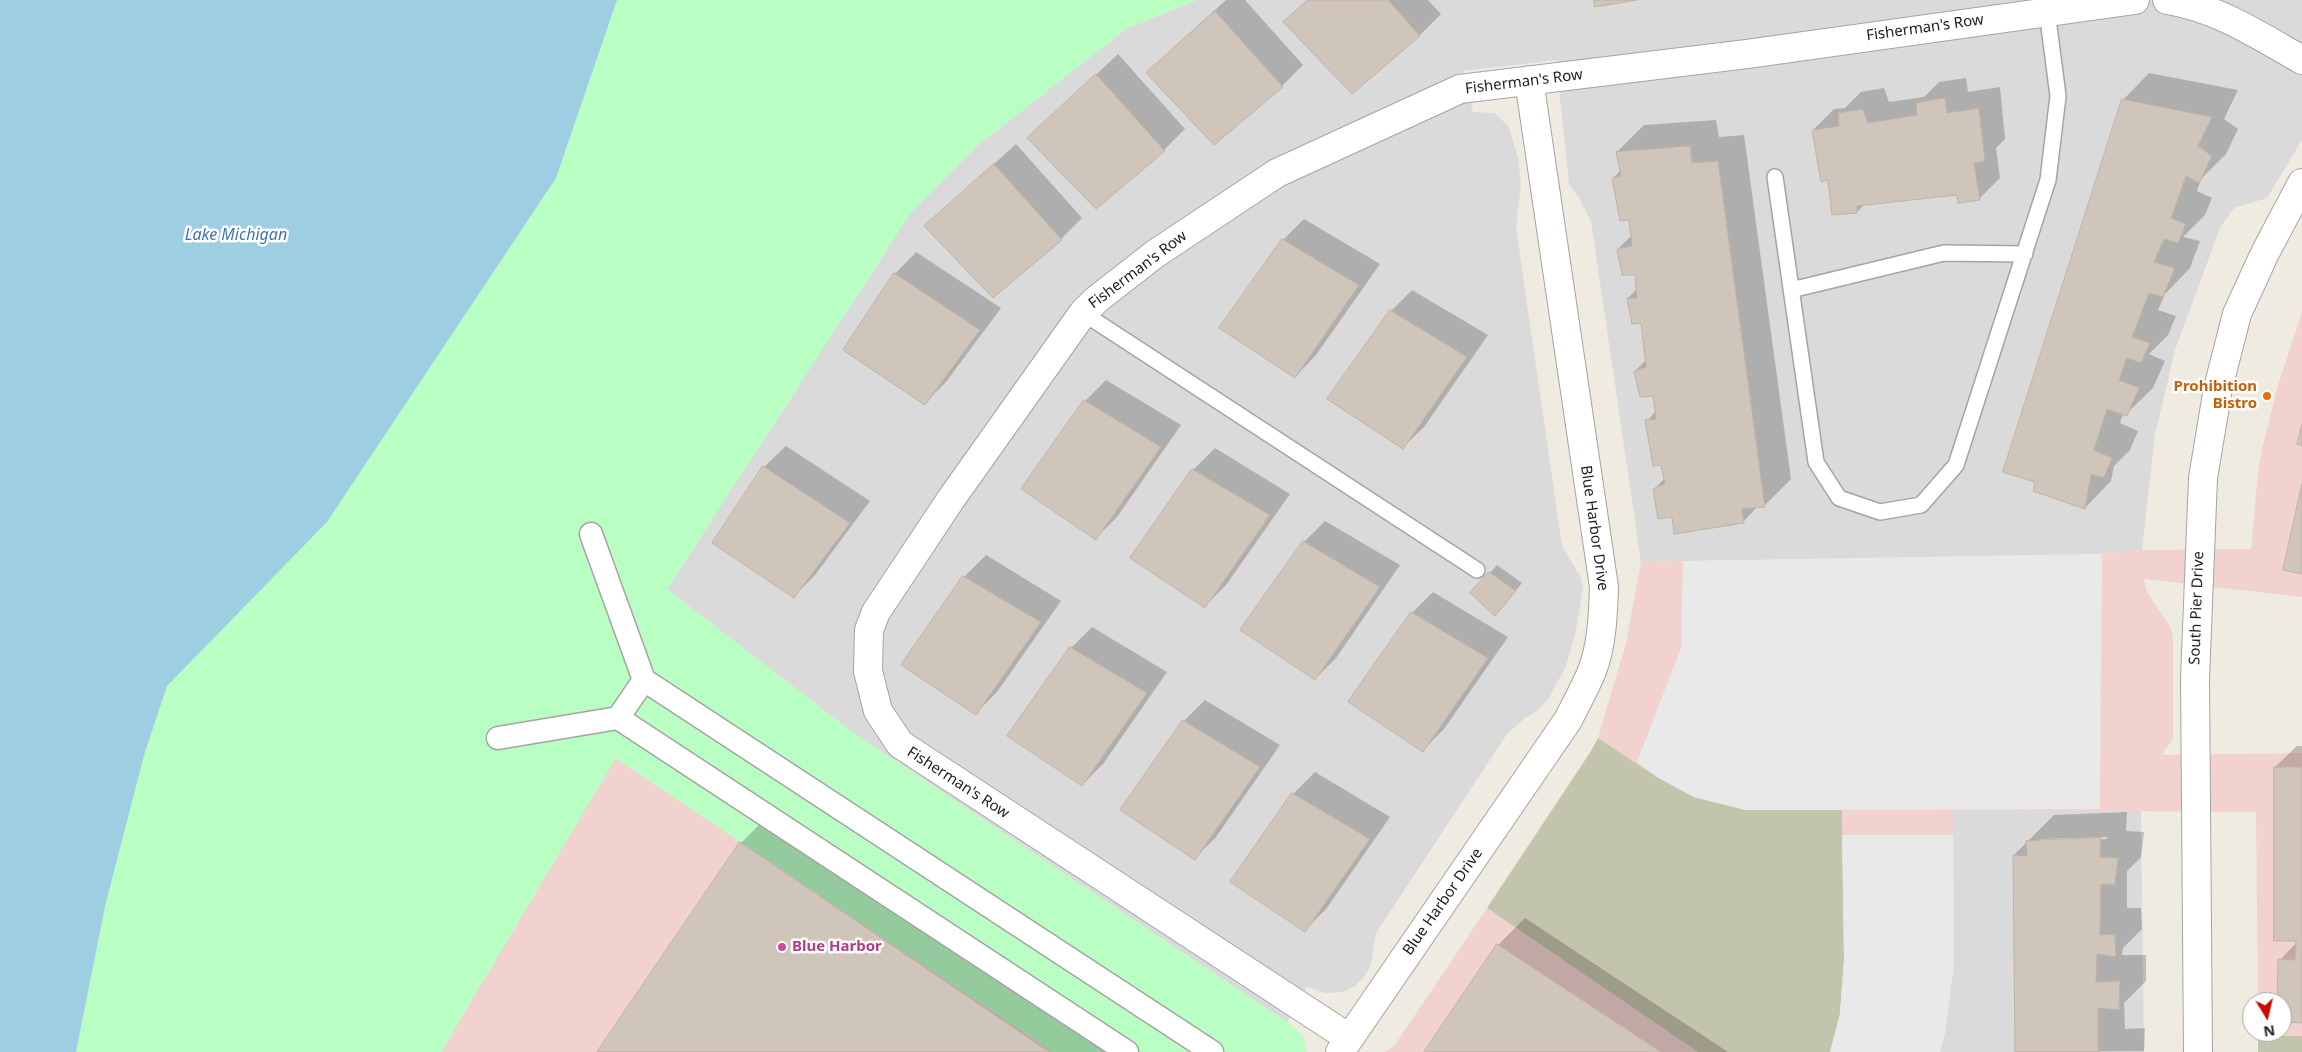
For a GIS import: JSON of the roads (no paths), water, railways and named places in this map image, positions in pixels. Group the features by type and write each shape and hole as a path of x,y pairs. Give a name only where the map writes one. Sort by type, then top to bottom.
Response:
{"street":[{"name":"Fisherman's Row","path":"1344,1045 900,744 878,711 868,671 869,630 876,612 951,499 1084,313 1096,300 1154,254 1277,173 1460,89 1746,54 2135,0"},
{"path":"2167,0 2199,7 2224,16 2302,60"},
{"name":"Blue Harbor Drive","path":"1344,1045 1568,720 1592,670 1598,644 1603,616 1604,587 1529,80"},
{"name":"South Pier Drive","path":"2198,1052 2195,679 2203,478 2218,388 2237,314 2302,183"},
{"path":"591,534 644,680 1212,1052"},
{"path":"618,718 644,680"},
{"path":"498,738 618,718 1127,1052"}],"lane":[{"path":"1775,177 1816,462 1839,498 1880,512 1921,505 1956,465 2048,180 2058,96 2047,11"},
{"path":"1791,290 1944,253 2024,254"},
{"path":"1084,313 1477,570"}],"water":[{"name":"Lake Michigan","path":"0,0 617,0 556,178 327,522 167,686 145,752 106,902 76,1052 0,1052"}],"place":[{"name":"Prohibition Bistro","path":"2267,396"},
{"name":"Blue Harbor","path":"782,947"}]}
